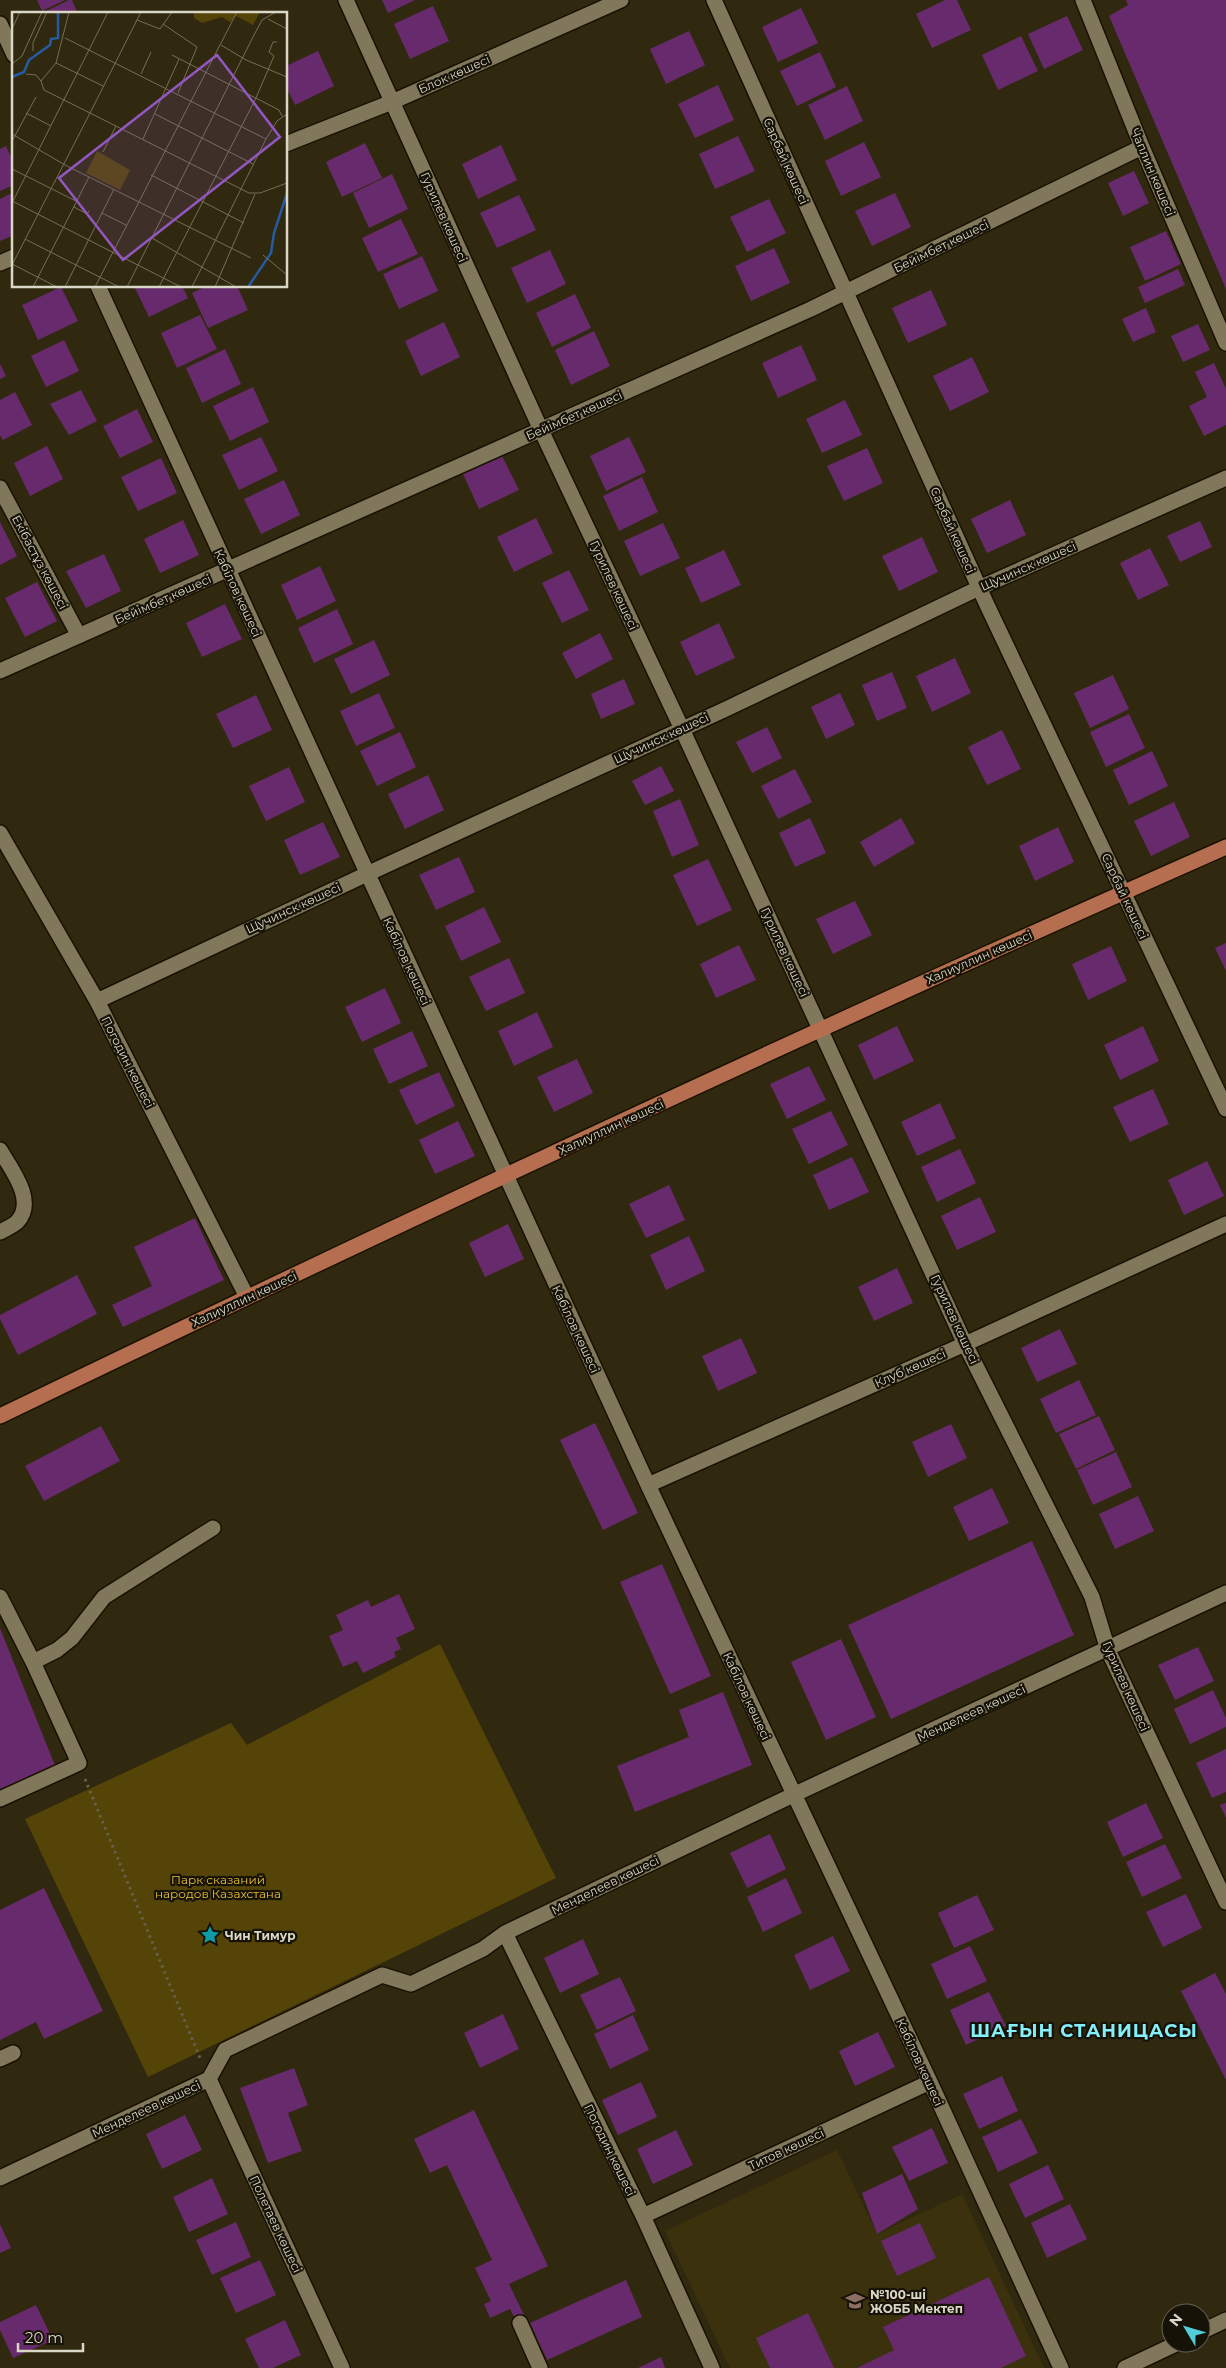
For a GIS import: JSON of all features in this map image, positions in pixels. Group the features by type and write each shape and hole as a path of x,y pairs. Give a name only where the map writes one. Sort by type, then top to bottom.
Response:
{"main road":[{"name":"Халиуллин көшесі","path":"0,1416 247,1297 820,1029 1226,846"}],"street":[{"name":"Гурилев көшесі","path":"346,0 540,430 682,729 965,1344 1092,1597 1108,1650 1226,1902"},
{"name":"Блок көшесі","path":"288,143 392,102 621,0"},
{"name":"Сарбай көшесі","path":"714,0 979,588 1226,1109"},
{"name":"Чаплин көшесі","path":"1083,0 1142,148 1226,343"},
{"path":"0,24 12,51"},
{"name":"Бейімбет көшесі","path":"0,671 845,293 1142,148"},
{"path":"0,264 12,258"},
{"name":"Кабілов көшесі","path":"99,288 505,1176 793,1795 930,2082 1060,2368"},
{"name":"Щучинск көшесі","path":"97,1001 682,729 979,588 1226,478"},
{"name":"Екібастұз көшесі","path":"0,488 79,636"},
{"name":"Погодин көшесі","path":"0,833 97,1001 247,1297"},
{"path":"0,1150 24,1192 24,1212 17,1223 0,1232"},
{"name":"Клуб көшесі","path":"648,1484 965,1344 1226,1224"},
{"path":"33,1662 57,1650 72,1638 104,1596 213,1528"},
{"name":"Менделеев көшесі","path":"0,2178 209,2079 225,2050 382,1975 411,1984 483,1949 505,1933 793,1795 1108,1650 1226,1593"},
{"path":"0,1597 33,1662 79,1763 0,1799"},
{"name":"Погодин көшесі","path":"505,1933 643,2216 712,2368"},
{"name":"Полетаев көшесі","path":"209,2079 342,2368"},
{"name":"Титов көшесі","path":"643,2216 930,2082"},
{"path":"1211,2327 1226,2320"},
{"path":"520,2323 540,2368"},
{"path":"1125,2368 1161,2351"}],"path":[{"path":"79,1763 209,2079"}],"shaded area":[{"name":"№100-ші ЖОББ Мектеп","path":"837,2150 877,2234 962,2194 1044,2368 730,2368 665,2231"}],"green space":[{"name":"Парк сказаний народов Казахстана","path":"440,1644 556,1878 148,2077 25,1819 231,1723 247,1745"}],"building":[{"path":"37,0 65,0 42,11"},
{"path":"72,0 77,12 44,12"},
{"path":"382,0 415,0 388,13"},
{"path":"945,0 957,0 971,30 932,48 916,14"},
{"path":"1126,0 1226,0 1226,289 1109,16 1128,5"},
{"path":"433,6 449,41 410,59 394,24"},
{"path":"801,8 818,43 778,62 762,27"},
{"path":"1067,16 1083,50 1044,69 1028,34"},
{"path":"689,31 705,65 666,84 650,49"},
{"path":"1021,36 1038,71 998,90 982,55"},
{"path":"318,51 334,86 295,105 288,90 288,65"},
{"path":"820,52 836,87 797,106 780,71"},
{"path":"718,85 734,120 695,138 678,104"},
{"path":"847,86 863,121 825,140 808,105"},
{"path":"738,136 755,171 715,189 699,154"},
{"path":"864,142 881,177 841,196 825,161"},
{"path":"365,143 382,178 342,197 326,162"},
{"path":"501,145 517,180 478,199 462,164"},
{"path":"6,146 12,159 12,186 0,191 0,149"},
{"path":"1134,171 1149,203 1123,216 1108,183"},
{"path":"392,174 408,209 369,228 353,193"},
{"path":"12,193 12,236 0,241 0,199"},
{"path":"895,193 911,227 872,246 855,211"},
{"path":"519,195 536,230 497,248 480,213"},
{"path":"769,199 786,233 747,252 730,217"},
{"path":"401,219 418,254 378,272 362,238"},
{"path":"1166,231 1181,264 1145,281 1130,247"},
{"path":"774,248 790,283 751,301 735,266"},
{"path":"550,250 566,284 527,303 511,268"},
{"path":"422,256 438,291 399,309 383,274"},
{"path":"1178,269 1185,285 1145,303 1138,287"},
{"path":"62,288 78,321 38,340 22,305"},
{"path":"135,288 183,288 188,298 149,317"},
{"path":"203,288 238,288 248,310 208,328 192,293"},
{"path":"931,290 947,325 908,343 892,308"},
{"path":"575,294 591,328 552,347 536,313"},
{"path":"1146,308 1156,332 1133,342 1122,319"},
{"path":"200,315 217,349 177,368 161,333"},
{"path":"444,322 460,357 421,376 405,341"},
{"path":"1198,324 1210,350 1183,362 1171,336"},
{"path":"594,331 610,366 571,385 555,350"},
{"path":"64,340 79,371 46,387 31,356"},
{"path":"801,345 817,380 778,398 762,363"},
{"path":"225,349 241,384 202,403 186,368"},
{"path":"972,357 989,392 950,411 933,376"},
{"path":"1214,363 1226,389 1226,425 1204,436 1189,406 1207,397 1195,372"},
{"path":"0,364 6,376 0,379"},
{"path":"253,387 269,422 230,441 213,406"},
{"path":"81,390 97,421 69,435 50,404"},
{"path":"15,392 32,425 3,440 0,435 0,400"},
{"path":"845,400 862,435 822,453 806,419"},
{"path":"137,409 153,442 120,458 103,426"},
{"path":"261,437 278,471 239,490 222,455"},
{"path":"629,437 646,472 606,491 590,456"},
{"path":"47,446 63,479 30,496 14,463"},
{"path":"867,448 883,483 844,501 827,466"},
{"path":"502,456 519,490 479,509 463,474"},
{"path":"161,458 177,493 138,511 121,477"},
{"path":"642,477 658,512 619,531 603,496"},
{"path":"284,480 300,515 261,534 244,499"},
{"path":"1010,500 1026,535 987,553 971,519"},
{"path":"536,518 553,553 514,572 497,537"},
{"path":"183,520 199,555 160,573 144,539"},
{"path":"1200,521 1212,547 1180,562 1167,536"},
{"path":"0,522 17,556 0,565"},
{"path":"663,523 680,558 640,576 624,541"},
{"path":"922,537 938,572 899,591 882,556"},
{"path":"1150,548 1169,585 1138,600 1120,563"},
{"path":"724,550 741,585 701,603 685,568"},
{"path":"104,554 121,591 86,608 66,571"},
{"path":"320,566 336,601 297,620 281,585"},
{"path":"569,570 589,610 562,623 542,583"},
{"path":"37,582 57,621 25,637 5,598"},
{"path":"225,604 242,639 202,657 186,623"},
{"path":"337,609 353,644 314,663 298,628"},
{"path":"719,623 735,658 696,676 680,642"},
{"path":"600,633 613,659 576,679 562,653"},
{"path":"374,640 390,675 351,694 334,659"},
{"path":"955,658 971,693 932,712 916,676"},
{"path":"892,672 907,708 877,721 862,685"},
{"path":"1113,675 1129,709 1090,728 1074,693"},
{"path":"624,679 635,704 601,719 591,694"},
{"path":"379,693 395,728 356,746 340,711"},
{"path":"840,693 855,725 826,739 811,707"},
{"path":"256,695 272,730 233,748 216,714"},
{"path":"1129,714 1145,748 1106,767 1090,732"},
{"path":"767,727 782,758 752,773 736,742"},
{"path":"1002,730 1021,769 987,785 968,747"},
{"path":"400,732 416,767 377,786 360,751"},
{"path":"1152,751 1168,786 1129,805 1113,770"},
{"path":"661,766 674,791 645,805 632,781"},
{"path":"289,767 305,802 266,821 249,786"},
{"path":"795,769 812,802 778,819 761,786"},
{"path":"428,775 444,810 405,829 388,794"},
{"path":"680,799 699,845 672,857 653,811"},
{"path":"1174,802 1190,837 1151,856 1134,821"},
{"path":"810,818 826,853 795,867 779,833"},
{"path":"901,818 915,843 874,867 860,842"},
{"path":"323,822 340,857 300,875 284,840"},
{"path":"1058,827 1074,862 1035,881 1019,846"},
{"path":"459,857 475,892 436,910 419,875"},
{"path":"708,859 732,910 697,926 673,875"},
{"path":"855,901 872,935 833,954 816,919"},
{"path":"484,907 501,942 461,961 445,926"},
{"path":"1226,943 1226,971 1215,948"},
{"path":"739,945 756,980 716,998 700,964"},
{"path":"1111,946 1127,981 1088,1000 1072,964"},
{"path":"509,958 525,993 486,1011 469,977"},
{"path":"385,988 401,1023 362,1042 345,1007"},
{"path":"537,1012 553,1047 514,1066 498,1031"},
{"path":"897,1026 914,1061 874,1080 858,1045"},
{"path":"1143,1026 1159,1061 1120,1080 1104,1045"},
{"path":"412,1031 428,1066 389,1084 373,1049"},
{"path":"577,1059 593,1093 554,1112 537,1077"},
{"path":"809,1066 826,1100 787,1119 770,1084"},
{"path":"439,1072 455,1106 416,1125 399,1090"},
{"path":"1153,1089 1169,1124 1130,1142 1113,1107"},
{"path":"940,1103 956,1138 917,1156 901,1122"},
{"path":"831,1111 848,1145 809,1164 792,1129"},
{"path":"458,1121 475,1156 435,1174 419,1140"},
{"path":"960,1149 976,1183 937,1202 921,1167"},
{"path":"852,1157 869,1192 829,1210 813,1175"},
{"path":"1207,1161 1224,1196 1184,1215 1168,1180"},
{"path":"669,1185 685,1220 646,1238 629,1204"},
{"path":"980,1197 996,1232 957,1250 941,1216"},
{"path":"195,1218 224,1280 123,1327 112,1305 152,1286 134,1247"},
{"path":"508,1224 524,1259 485,1277 469,1243"},
{"path":"689,1236 705,1271 666,1290 650,1255"},
{"path":"897,1268 913,1303 874,1321 858,1287"},
{"path":"77,1275 97,1314 18,1355 0,1319 0,1315"},
{"path":"1060,1329 1077,1364 1037,1382 1021,1348"},
{"path":"741,1338 757,1373 718,1391 702,1356"},
{"path":"1079,1380 1096,1415 1056,1433 1040,1399"},
{"path":"1099,1416 1115,1450 1076,1469 1059,1434"},
{"path":"595,1423 638,1513 603,1530 560,1440"},
{"path":"951,1424 967,1458 928,1477 912,1442"},
{"path":"101,1426 120,1461 44,1501 25,1466"},
{"path":"1116,1452 1132,1487 1093,1505 1077,1470"},
{"path":"992,1488 1009,1523 969,1541 953,1507"},
{"path":"1138,1496 1154,1531 1115,1549 1099,1514"},
{"path":"1032,1541 1074,1635 891,1719 848,1625"},
{"path":"662,1564 711,1676 670,1694 620,1582"},
{"path":"399,1594 415,1629 396,1638 401,1649 394,1652 396,1657 363,1673 357,1661 343,1667 329,1636 343,1630 336,1615 368,1600 371,1607"},
{"path":"0,1628 56,1768 0,1793"},
{"path":"841,1639 876,1717 826,1740 791,1662"},
{"path":"1198,1647 1214,1681 1175,1700 1158,1665"},
{"path":"1213,1690 1226,1718 1226,1727 1190,1744 1174,1709"},
{"path":"723,1692 752,1765 635,1812 617,1766 689,1737 679,1710"},
{"path":"1226,1749 1226,1792 1212,1798 1196,1763"},
{"path":"1146,1803 1163,1838 1123,1857 1107,1822"},
{"path":"1226,1803 1226,1818 1220,1805"},
{"path":"770,1834 786,1869 747,1888 730,1853"},
{"path":"1165,1844 1182,1878 1142,1897 1126,1862"},
{"path":"786,1878 802,1913 763,1932 747,1897"},
{"path":"44,1888 103,2011 44,2039 36,2022 0,2040 0,1910"},
{"path":"1186,1894 1202,1928 1163,1947 1146,1912"},
{"path":"977,1895 994,1930 954,1948 938,1913"},
{"path":"833,1936 850,1971 810,1990 794,1955"},
{"path":"583,1939 599,1974 560,1993 544,1958"},
{"path":"970,1946 987,1981 947,1999 931,1964"},
{"path":"1215,1973 1226,1994 1226,2080 1181,1991"},
{"path":"620,1977 636,2011 597,2030 580,1995"},
{"path":"989,1992 1006,2026 966,2045 950,2010"},
{"path":"503,2014 519,2049 480,2068 464,2033"},
{"path":"633,2015 649,2050 610,2069 594,2034"},
{"path":"878,2032 895,2067 855,2086 839,2051"},
{"path":"294,2068 308,2105 288,2113 302,2151 268,2163 240,2088"},
{"path":"1002,2076 1018,2111 979,2129 963,2094"},
{"path":"641,2082 657,2117 618,2135 602,2100"},
{"path":"474,2110 548,2266 509,2284 524,2315 515,2319 510,2309 490,2318 484,2304 491,2301 475,2268 492,2260 447,2165 430,2173 414,2139"},
{"path":"185,2115 202,2150 162,2169 146,2134"},
{"path":"1021,2119 1038,2153 998,2172 982,2137"},
{"path":"932,2128 948,2163 909,2181 892,2147"},
{"path":"676,2130 693,2165 653,2184 637,2149"},
{"path":"1048,2165 1064,2199 1025,2218 1009,2184"},
{"path":"902,2174 918,2209 877,2234 862,2193"},
{"path":"212,2178 228,2214 189,2232 173,2197"},
{"path":"1070,2204 1087,2239 1047,2258 1031,2223"},
{"path":"236,2222 251,2257 212,2275 196,2240"},
{"path":"920,2223 936,2258 897,2276 881,2241"},
{"path":"0,2224 11,2248 0,2253"},
{"path":"260,2260 276,2295 236,2313 220,2278"},
{"path":"989,2277 1026,2356 1001,2368 857,2368 894,2350 883,2327"},
{"path":"626,2280 642,2317 547,2360 530,2323"},
{"path":"36,2305 53,2340 13,2358 0,2330 0,2322"},
{"path":"808,2313 834,2368 770,2368 756,2338"},
{"path":"285,2320 301,2355 273,2368 259,2368 245,2339"},
{"path":"661,2357 665,2368 638,2368"}],"place":[{"name":"Чин Тимур","path":"210,1935"},
{"name":"№100-ші ЖОББ Мектеп","path":"855,2301"}],"district":[{"name":"ШАҒЫН СТАНИЦАСЫ","path":"1084,2031"}]}
